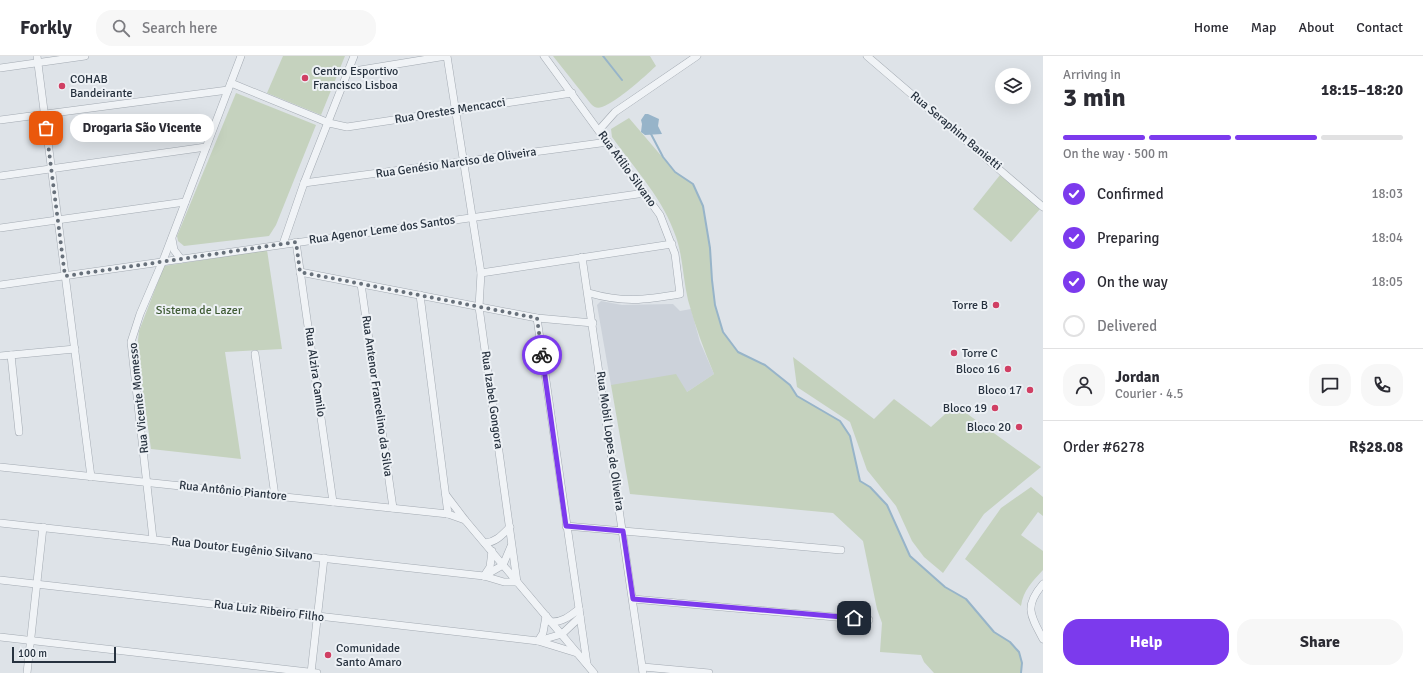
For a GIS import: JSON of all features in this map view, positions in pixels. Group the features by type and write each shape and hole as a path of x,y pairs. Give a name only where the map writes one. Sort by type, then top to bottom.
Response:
{"street":[{"path":"0,68 37,60 85,56"},
{"name":"Rua Vicente Momesso","path":"153,539 148,483 131,342 140,314 172,237 241,56"},
{"path":"283,244 304,183 354,56"},
{"path":"348,72 447,56"},
{"name":"Rua Izabel Gongora","path":"447,56 481,273 478,307 517,582"},
{"name":"Rua Atílio Silvano","path":"544,56 660,215 675,254 680,294 642,301 611,299 588,293"},
{"path":"599,130 615,112 697,56"},
{"name":"Rua Seraphim Banietti","path":"867,56 1042,205"},
{"path":"37,60 91,477"},
{"path":"0,120 230,87"},
{"name":"Rua Orestes Mencacci","path":"230,87 328,123 347,127 572,93"},
{"name":"Rua Genésio Narciso de Oliveira","path":"304,183 464,163 608,142"},
{"path":"0,176 206,147"},
{"name":"Rua Agenor Leme dos Santos","path":"0,285 645,193"},
{"path":"0,228 185,202"},
{"path":"289,227 293,238 298,242"},
{"path":"172,237 176,255 181,259"},
{"name":"Rua Alzira Camilo","path":"298,242 300,272 333,502"},
{"path":"481,273 672,244"},
{"name":"Rua Mobil Lopes de Oliveira","path":"582,257 593,323 643,670"},
{"path":"300,272 537,318 593,323"},
{"name":"Rua Antenor Francelino da Silva","path":"361,284 393,508"},
{"path":"420,295 448,514"},
{"path":"537,318 587,665"},
{"path":"0,356 75,349"},
{"path":"255,354 275,496"},
{"path":"11,355 19,432"},
{"name":"Rua Antônio Piantore","path":"0,467 448,514 465,520"},
{"name":"Rua Antônio Piantore","path":"446,494 465,520 594,673"},
{"name":"Rua Doutor Eugênio Silvano","path":"0,523 484,576 504,582 517,582"},
{"path":"566,526 842,550"},
{"path":"27,673 43,527"},
{"path":"485,543 491,543 510,527"},
{"name":"Rua Izabel Gongora","path":"503,565 512,544"},
{"path":"484,576 490,567 492,551"},
{"path":"0,637 313,673 324,558"},
{"path":"484,576 503,565"},
{"name":"Rua Luiz Ribeiro Filho","path":"0,580 538,641 578,654"},
{"path":"1043,584 1033,595 1030,607 1043,638"},
{"path":"633,599 869,620"},
{"path":"538,641 548,619 557,622 567,618 579,609"},
{"path":"562,634 580,617"},
{"name":"Rua Luiz Ribeiro Filho","path":"538,641 562,634"},
{"path":"643,670 710,673"}],"shaded area":[{"path":"601,301 622,305 673,304 680,311 691,309 700,342 714,374 687,392 611,385 597,305"}],"green space":[{"name":"Centro Esportivo Francisco Lisboa","path":"283,56 345,56 321,115 267,93"},
{"path":"553,56 650,56 656,66 615,100 600,108 597,108 591,104"},
{"path":"236,93 316,125 276,225 269,236 184,246 178,241 177,236"},
{"path":"629,118 675,172 693,184 703,206 710,248 715,305 723,332 738,352 765,365 790,385 797,396 840,421 850,436 860,481 870,487 887,505 910,556 945,587 966,599 994,632 1010,642 1019,652 1022,663 1021,673 934,673 924,662 921,655 880,652 882,623 877,609 863,541 833,513 630,494 611,385 676,374 687,392 714,374 691,310 686,292 680,252 671,223 657,198 612,137 611,129"},
{"path":"1000,175 1040,209 1011,242 973,209"},
{"name":"Sistema de Lazer","path":"267,250 282,349 225,352 241,459 151,449 137,349 139,331 164,266"},
{"path":"793,357 874,419 894,399 931,427 955,405 1041,467 984,514 943,573 924,557 912,541 896,506 867,470 850,422 797,387"},
{"path":"1031,487 1043,497 1043,516 1038,512 1021,535 1043,551 1043,570 1026,590 1021,606 965,559 1001,508"}],"water":[{"path":"645,114 659,119 658,126 662,134 645,135 641,132 641,120"}],"waterway":[{"path":"603,56 622,80"},
{"path":"651,134 663,157 675,172 693,184 703,206 710,248 715,305 723,332 738,352 765,365 790,385 797,396 840,421 850,436 860,481 870,487 887,505 910,556 945,587 966,599 994,632 1010,642 1019,652 1022,663 1021,673"}],"way so far":[{"path":"46,128 65,276 296,242 300,272 537,318 542,355"}],"place":[{"name":"Centro Esportivo Francisco Lisboa","path":"305,78"},
{"name":"COHAB Bandeirante","path":"62,86"},
{"name":"Drogaria São Vicente","path":"46,128"},
{"name":"Torre B","path":"996,305"},
{"name":"Torre C","path":"954,353"},
{"name":"Bloco 16","path":"1008,369"},
{"name":"Bloco 17","path":"1030,390"},
{"name":"Bloco 19","path":"995,408"},
{"name":"Bloco 20","path":"1019,427"},
{"name":"Comunidade Santo Amaro","path":"328,655"}],"route":[{"path":"542,355 566,526 623,531 633,599 854,618"}]}
